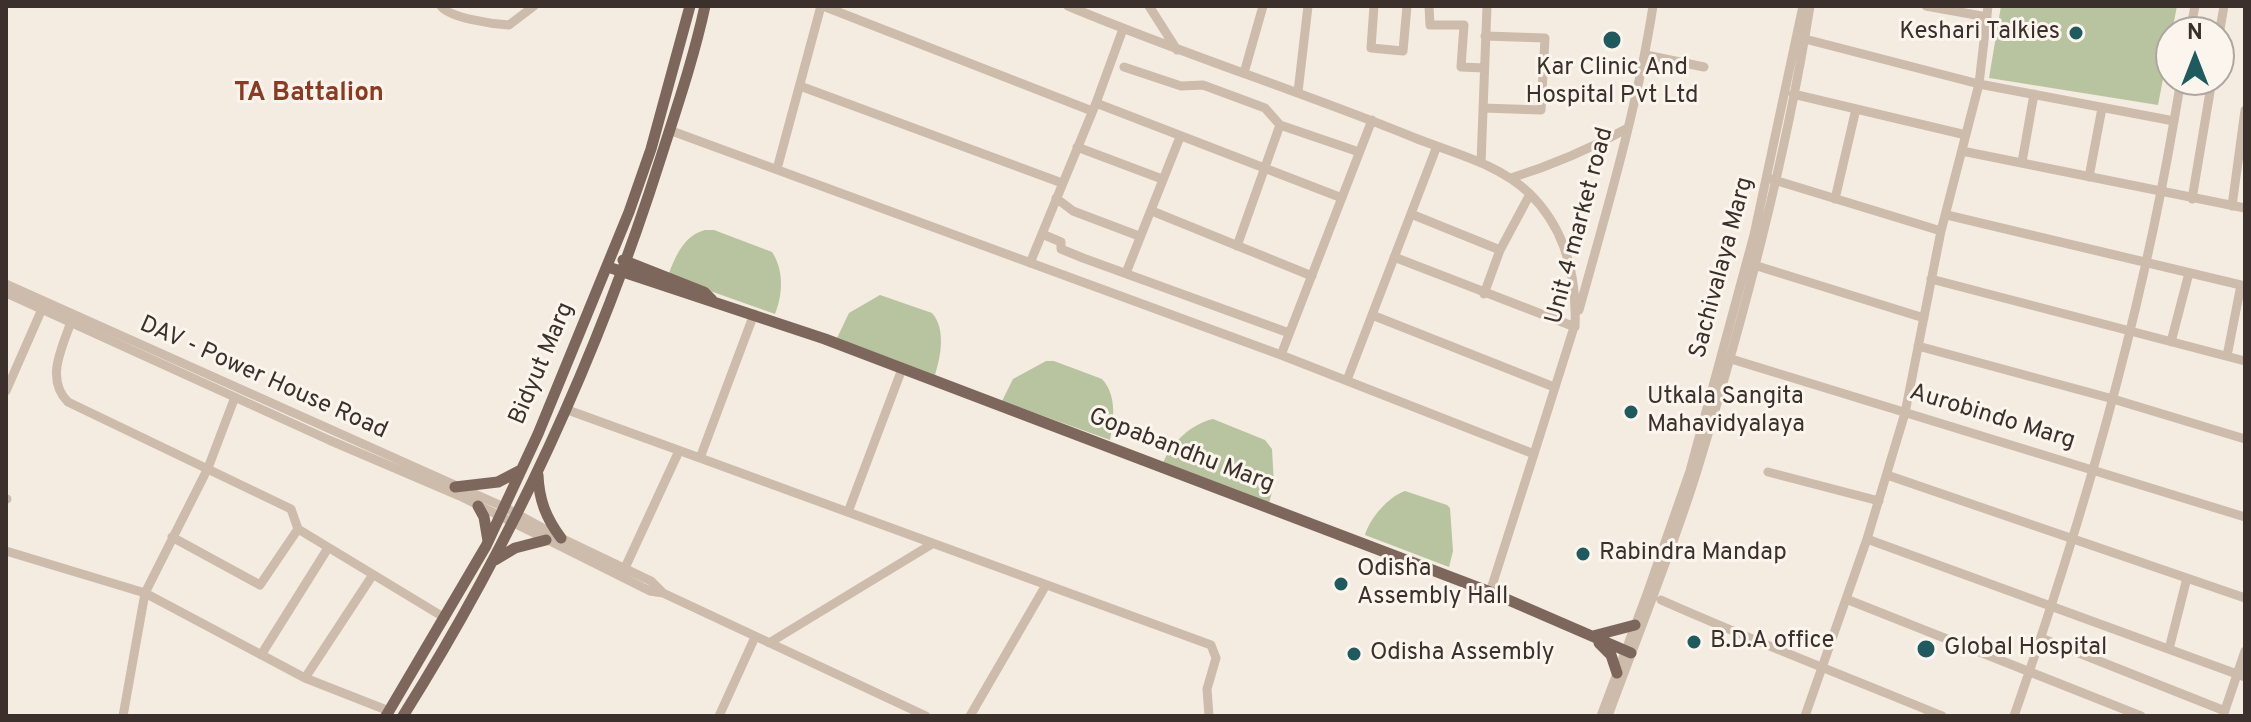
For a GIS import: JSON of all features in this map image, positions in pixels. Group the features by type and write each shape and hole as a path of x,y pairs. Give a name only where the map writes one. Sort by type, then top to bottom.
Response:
{"main road":[{"name":"Bidyut Marg","path":"387,714 488,541 521,470 610,261 651,149 690,6"},
{"name":"Bidyut Marg","path":"403,716 493,562 565,409 624,266 669,130 705,6"},
{"path":"685,25 700,29"},
{"name":"Gopabandhu Marg","path":"610,261 700,299 713,300 754,314 1490,592 1628,652"},
{"path":"455,487 498,482 521,470"},
{"path":"537,470 541,501 549,522 561,538"},
{"path":"478,506 484,517 488,541"},
{"path":"493,562 515,548 546,540"},
{"path":"1617,673 1611,655 1593,636 1635,625"}],"street":[{"path":"441,6 445,12 509,25 534,6"},
{"path":"777,169 822,6 1266,167 1342,198"},
{"path":"1068,6 1177,50 1372,120 1511,178 1530,194 1557,232 1573,274 1575,327 1394,257"},
{"path":"1149,6 1177,50"},
{"path":"1244,73 1263,6"},
{"path":"1298,92 1308,6"},
{"path":"1374,6 1371,48 1403,51 1407,6"},
{"path":"1429,6 1430,25 1464,25 1461,67 1484,68"},
{"path":"1481,163 1487,6"},
{"name":"Unit 4 market road","path":"1490,592 1575,327 1646,55 1653,6"},
{"name":"Sachivalaya Marg","path":"1608,716 1635,625 1690,471 1772,180 1803,6"},
{"name":"Sachivalaya Marg","path":"1601,716 1617,673 1654,597 1696,472 1754,265 1810,6"},
{"path":"1805,716 1867,539 1905,413 1941,231 1979,84 1988,11 1926,6"},
{"path":"1030,263 1123,29"},
{"path":"1483,108 1541,110 1545,38 1485,36"},
{"path":"1805,39 1979,84 2174,121"},
{"path":"1646,55 1704,67"},
{"path":"1124,67 1181,86 1203,85 1265,108 1280,125 1359,152"},
{"path":"800,86 1062,183"},
{"path":"1793,94 1966,135"},
{"path":"2022,162 2034,94"},
{"path":"2014,716 2074,538 2113,399 2147,263 2178,96"},
{"path":"2192,199 2209,96"},
{"path":"2089,177 2102,108"},
{"path":"1835,199 1856,109"},
{"path":"2232,206 2245,110"},
{"path":"1281,355 1372,120"},
{"path":"1237,246 1280,125"},
{"path":"1511,178 1571,158 1628,128"},
{"path":"669,130 1281,355 1534,454"},
{"path":"1126,273 1180,137"},
{"path":"1347,380 1437,146"},
{"path":"1077,147 1162,179"},
{"path":"1962,151 2245,208"},
{"path":"1772,180 1941,231"},
{"path":"1484,294 1500,250 1530,194"},
{"path":"1056,198 1073,211 1139,236"},
{"path":"1152,211 1312,276"},
{"path":"1411,214 1500,250"},
{"path":"1947,215 2243,285 2227,356"},
{"path":"1042,234 1061,242 1061,249 1289,333"},
{"path":"1754,265 1924,318"},
{"path":"2171,342 2189,273"},
{"path":"1931,279 2245,361"},
{"name":"DAV - Power House Road","path":"6,284 502,511"},
{"name":"DAV - Power House Road","path":"6,293 478,506 502,511"},
{"path":"6,391 42,309"},
{"path":"700,458 754,314"},
{"path":"1372,315 1554,387"},
{"path":"71,322 58,361 57,385 68,402 291,509 298,529 445,618"},
{"path":"1918,346 2245,439"},
{"name":"Aurobindo Marg","path":"1728,358 2245,517"},
{"path":"848,512 902,369"},
{"path":"123,716 145,593 208,468 235,397"},
{"path":"565,409 1211,645 1216,658 1207,689 1209,716"},
{"path":"620,572 679,451"},
{"path":"1768,472 1879,501"},
{"path":"1887,475 2245,598"},
{"path":"502,511 561,538 620,572"},
{"path":"515,518 546,540 620,572 651,581 663,593 926,716"},
{"path":"172,537 260,585 298,529"},
{"path":"1867,539 2241,676"},
{"path":"769,643 932,544"},
{"path":"261,655 328,548"},
{"path":"6,551 145,593 305,678 387,714"},
{"path":"305,678 372,576"},
{"path":"2169,649 2187,578"},
{"path":"970,716 1046,585"},
{"path":"1846,599 2141,716"},
{"path":"1661,600 1758,643 1942,716"},
{"path":"719,716 755,637"},
{"path":"2041,638 2224,714 2241,676 2245,651"}],"green space":[{"path":"2001,6 2177,6 2175,16 2155,16 2155,96 2160,96 2158,105 1989,78"},
{"path":"705,230 714,230 772,252 779,266 781,282 775,314 668,276 686,242"},
{"path":"880,295 932,313 941,335 935,375 837,338 849,313"},
{"path":"1046,361 1054,361 1102,379 1107,385 1113,416 1110,440 1002,401 1013,379"},
{"path":"1213,419 1265,440 1272,449 1274,485 1269,503 1163,463 1183,435"},
{"path":"1405,491 1450,508 1453,551 1449,567 1365,535 1380,509"}],"place":[{"name":"Keshari Talkies","path":"2076,33"},
{"name":"Kar Clinic And Hospital Pvt Ltd","path":"1612,40"},
{"name":"Utkala Sangita Mahavidyalaya","path":"1631,412"},
{"name":"Rabindra Mandap","path":"1583,554"},
{"name":"Odisha Assembly Hall","path":"1341,584"},
{"name":"B.D.A office","path":"1694,642"},
{"name":"Global Hospital","path":"1926,649"},
{"name":"Odisha Assembly","path":"1354,654"}],"district":[{"name":"TA Battalion","path":"309,95"}]}
